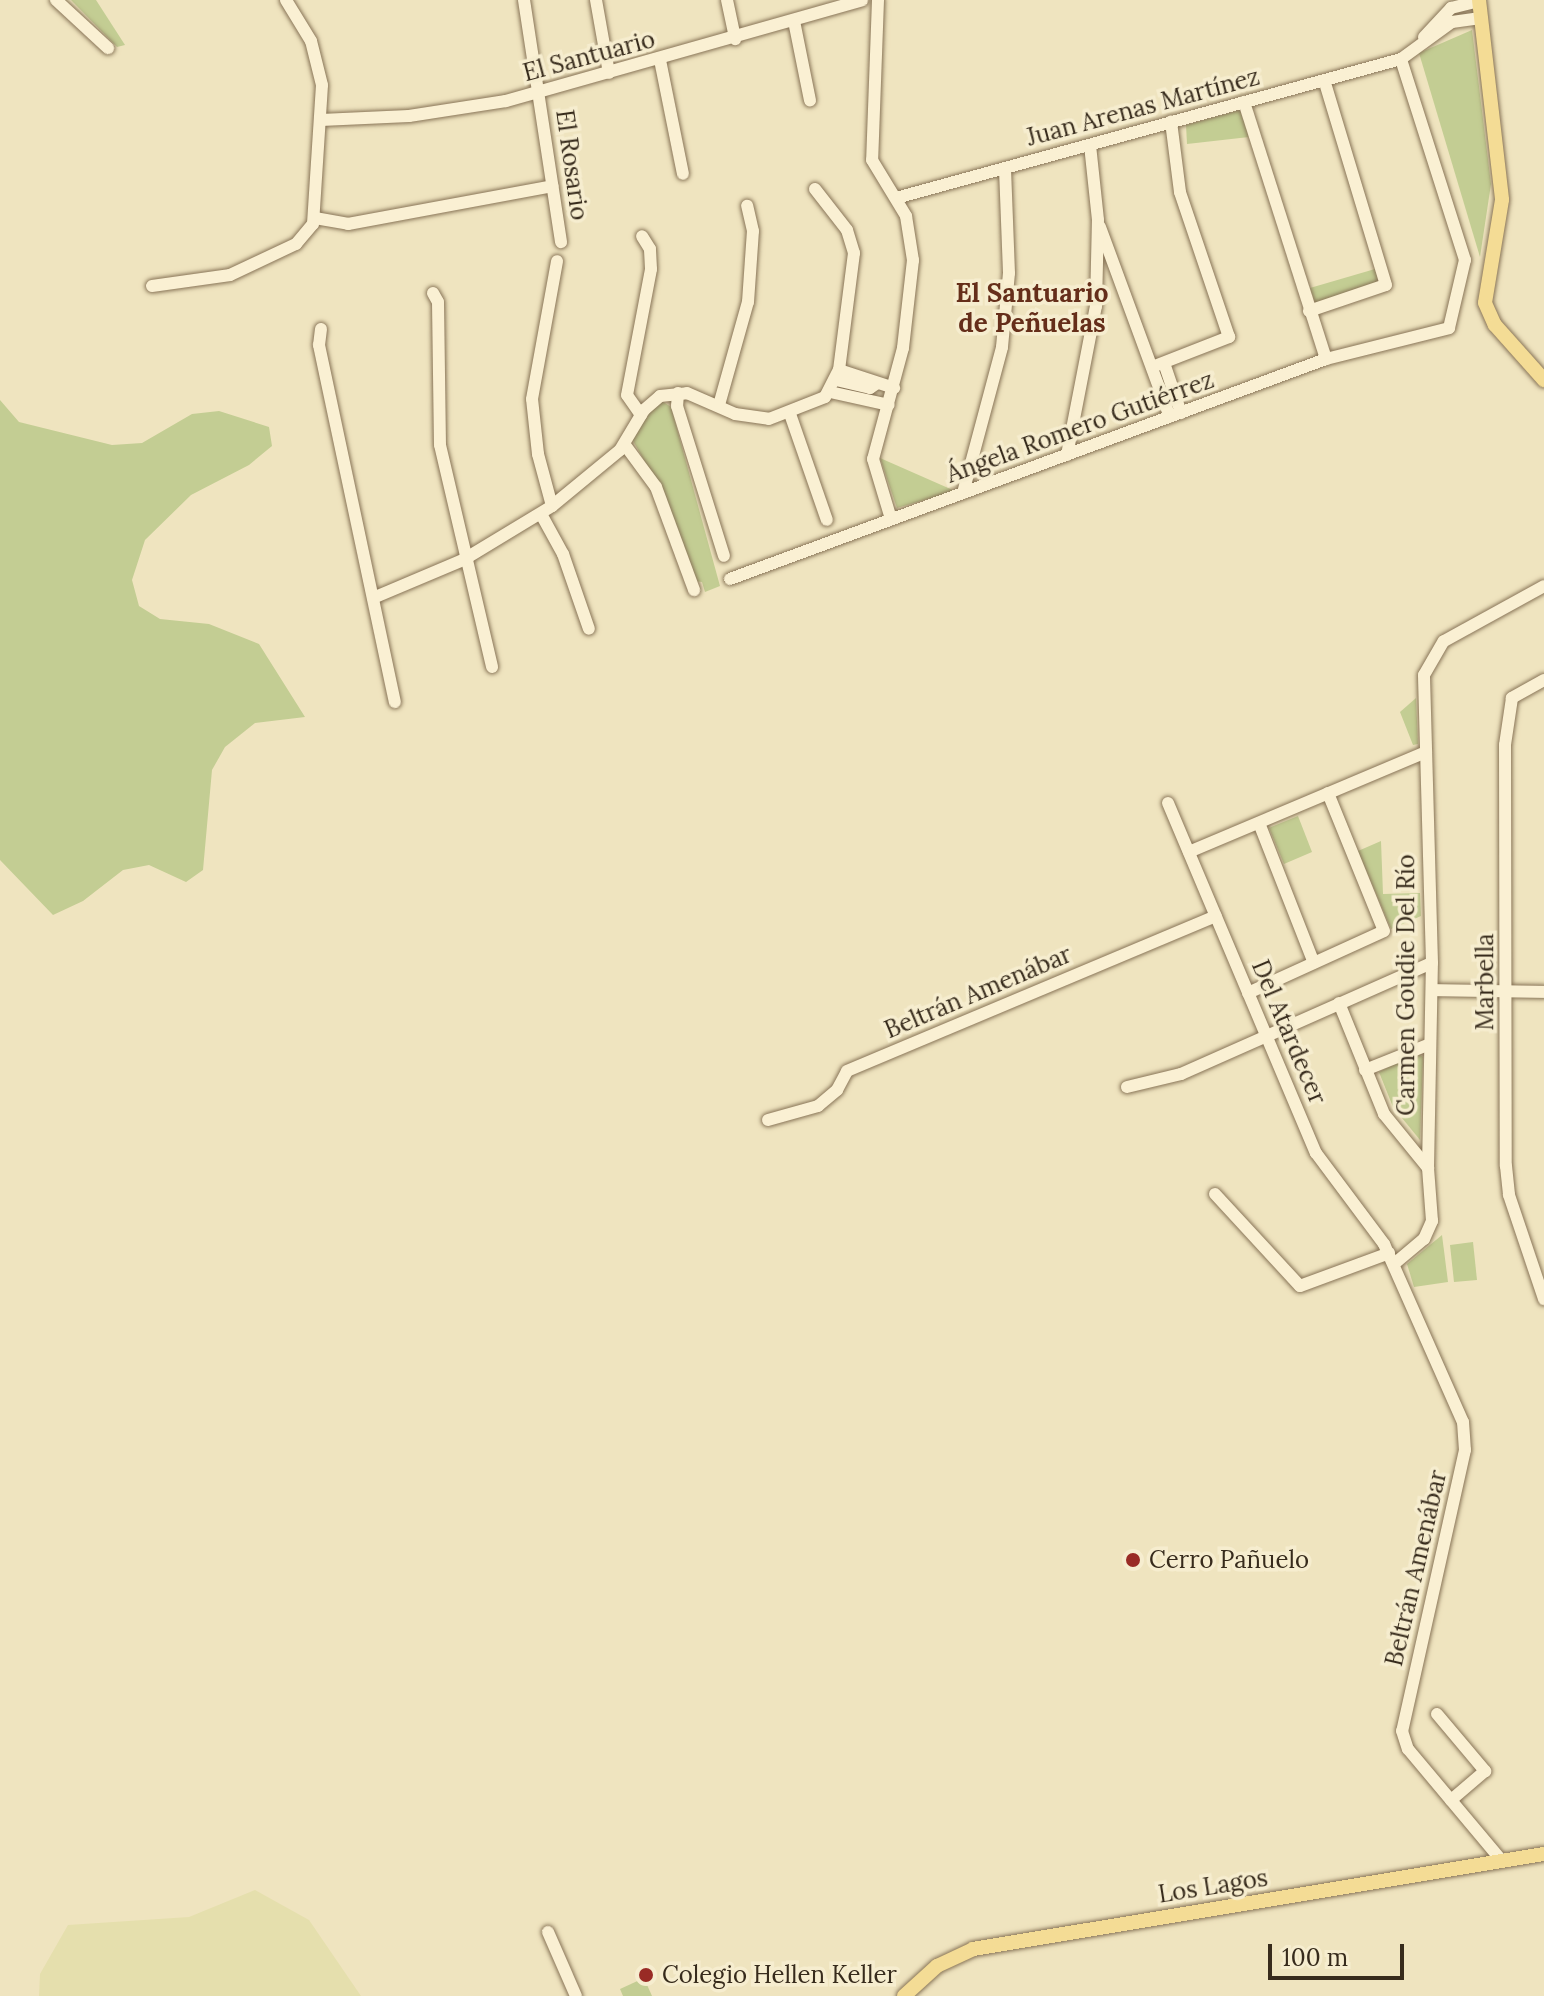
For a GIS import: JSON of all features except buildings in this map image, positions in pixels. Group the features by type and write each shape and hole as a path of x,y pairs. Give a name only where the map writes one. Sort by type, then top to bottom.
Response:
{"main road":[{"path":"1479,1 1502,200 1485,303 1492,321 1544,380"},
{"name":"Los Lagos","path":"904,1996 937,1966 973,1949 1544,1854"}],"street":[{"path":"56,0 108,48"},
{"path":"152,286 247,268 296,244 315,218 321,120 318,61 286,0"},
{"name":"El Rosario","path":"524,0 561,242"},
{"path":"596,0 609,73"},
{"path":"727,0 735,39"},
{"name":"El Santuario","path":"321,120 438,113 539,93 862,0"},
{"path":"878,0 872,160 909,226 913,260 894,388 873,459 891,519"},
{"path":"1401,59 1451,8 1479,1"},
{"name":"Juan Arenas Martínez","path":"896,198 1401,59 1452,22 1481,18"},
{"path":"794,21 810,100"},
{"name":"Ángela Romero Gutiérrez","path":"730,579 1326,359 1449,328 1465,260 1401,59"},
{"path":"660,60 683,174"},
{"path":"1309,311 1386,285 1324,80"},
{"path":"1244,102 1326,359"},
{"path":"1158,365 1229,337 1180,192 1171,122"},
{"path":"1067,455 1091,346 1098,220 1090,145"},
{"path":"963,493 1002,347 1009,273 1005,168"},
{"path":"315,218 348,224 553,186"},
{"path":"373,598 463,560 546,510 625,445 641,415 660,396 678,393 753,418 790,414 830,392 837,375 854,253 847,230 815,189"},
{"path":"719,405 748,302 753,231 747,206"},
{"path":"1098,220 1158,365 1175,415"},
{"path":"641,415 627,395 651,269 650,249 642,236"},
{"path":"557,261 532,399 546,510 589,629"},
{"path":"433,293 438,302 438,432 463,560 484,619 492,667"},
{"path":"321,329 319,345 395,702"},
{"path":"837,375 870,388 876,384 894,388"},
{"path":"830,392 889,405"},
{"path":"678,393 677,406 717,548 724,556"},
{"path":"790,414 827,520"},
{"path":"625,445 656,487 694,590"},
{"name":"Carmen Goudie Del Río","path":"1392,1259 1430,1231 1428,1168 1432,963 1424,690 1428,662 1444,641 1544,586"},
{"name":"Marbella","path":"1544,680 1520,690 1507,710 1506,1176 1544,1299"},
{"path":"1189,852 1426,752"},
{"path":"1248,993 1384,931 1328,793"},
{"name":"Del Atardecer","path":"1168,803 1316,1153 1392,1259"},
{"path":"1259,823 1314,963"},
{"name":"Beltrán Amenábar","path":"768,1120 818,1106 837,1090 847,1071 1216,916"},
{"path":"1127,1087 1181,1074 1432,963"},
{"path":"1432,990 1544,992"},
{"path":"1339,1003 1384,1114 1428,1168"},
{"path":"1365,1070 1430,1044"},
{"path":"1215,1194 1300,1286 1392,1259"},
{"name":"Beltrán Amenábar","path":"1392,1259 1466,1434 1402,1731 1408,1749 1502,1861"},
{"path":"1437,1714 1485,1771 1451,1800"},
{"path":"548,1932 576,1996"}],"shaded area":[{"path":"255,1890 309,1920 361,1996 39,1996 40,1974 68,1925 189,1917"}],"green space":[{"path":"71,0 96,0 125,45 117,47"},
{"path":"1472,30 1491,184 1480,257 1419,53"},
{"path":"1240,110 1249,137 1187,144 1186,125"},
{"path":"1375,269 1379,283 1315,303 1310,288"},
{"path":"0,400 19,422 112,445 142,443 192,414 219,411 269,427 272,446 249,465 191,495 145,540 132,580 139,606 160,619 209,624 259,644 305,717 255,723 225,747 212,770 203,870 186,882 149,865 123,870 83,901 53,915 0,860"},
{"path":"662,401 671,407 720,586 705,592 702,582 693,581 666,499 632,439 645,415"},
{"path":"880,458 955,491 897,508"},
{"path":"1416,698 1418,744 1413,745 1400,712"},
{"path":"1298,816 1312,852 1284,864 1269,828"},
{"path":"1381,841 1383,894 1420,893 1421,916 1391,929 1358,851"},
{"path":"1417,1053 1423,1057 1420,1140 1393,1107 1379,1072"},
{"path":"1442,1235 1448,1282 1414,1287 1407,1264"},
{"path":"1473,1242 1477,1280 1454,1282 1450,1245"},
{"path":"644,1978 652,1996 623,1996 620,1989"}],"place":[{"name":"Cerro Pañuelo","path":"1133,1560"},
{"name":"Colegio Hellen Keller","path":"646,1975"}],"district":[{"name":"El Santuario de Peñuelas","path":"1032,308"}]}
